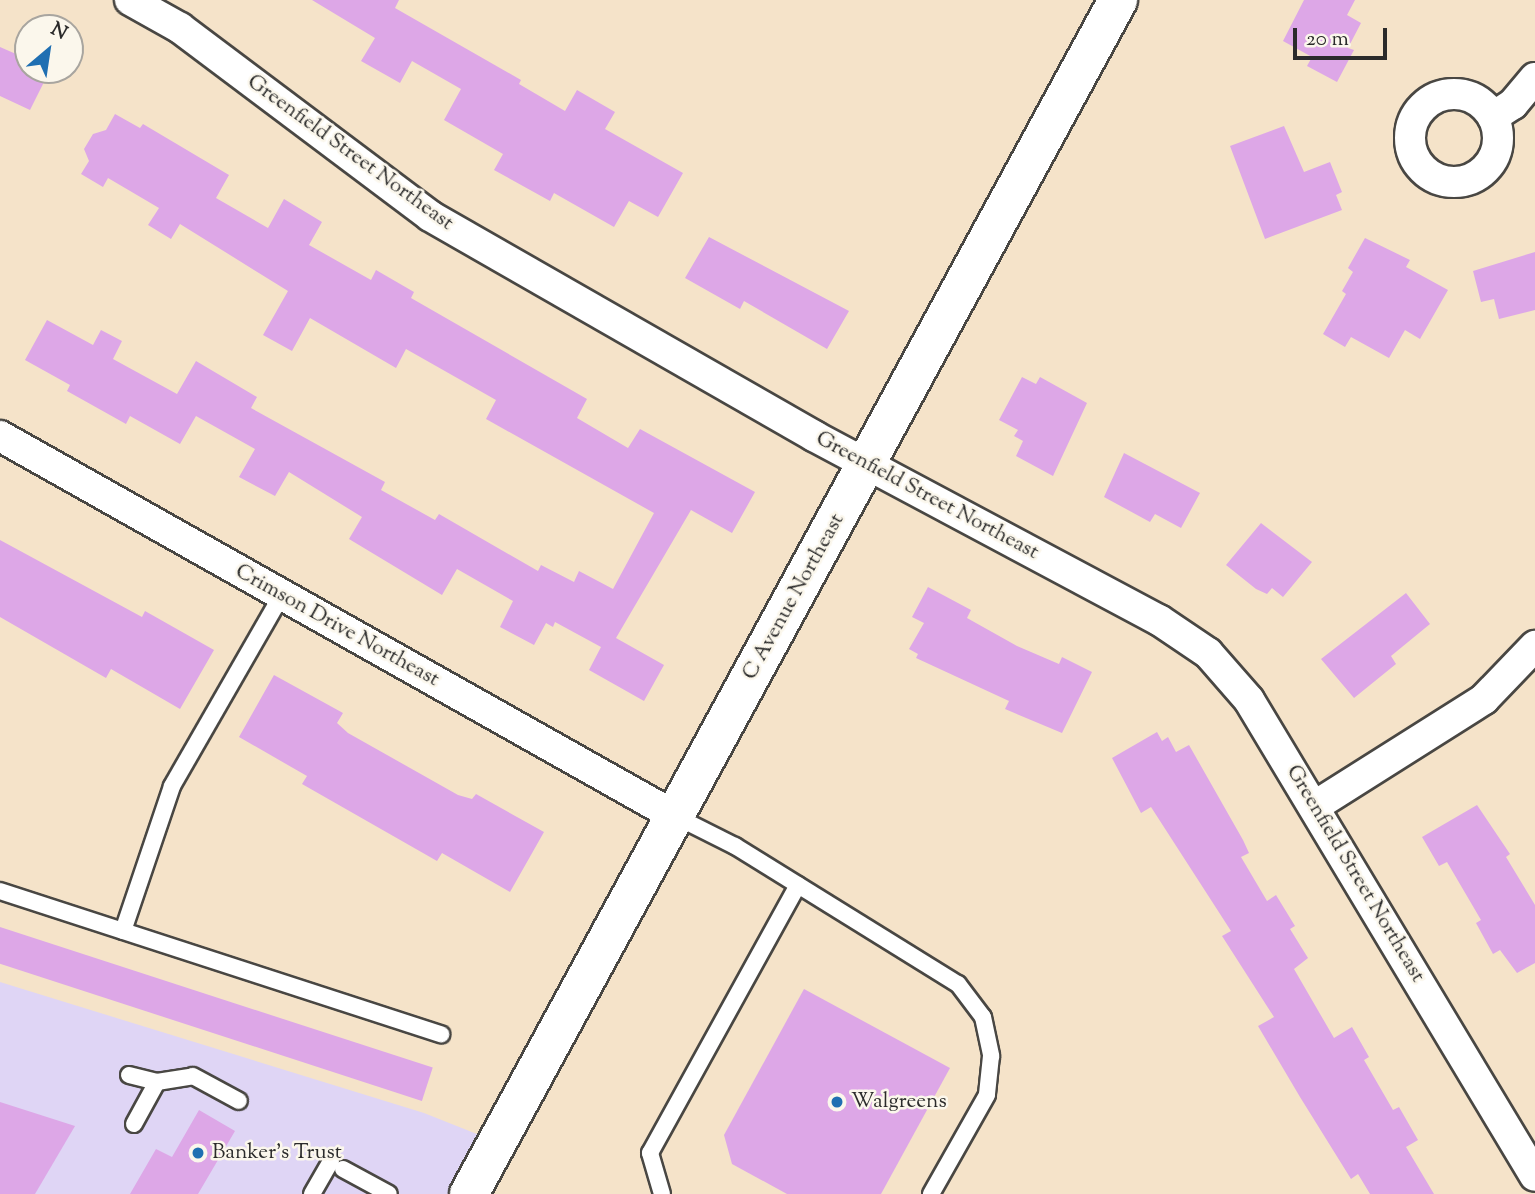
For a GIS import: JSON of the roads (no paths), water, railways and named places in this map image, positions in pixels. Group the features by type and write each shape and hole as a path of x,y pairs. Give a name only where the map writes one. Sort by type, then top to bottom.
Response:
{"main road":[{"name":"C Avenue Northeast","path":"469,1194 673,815 868,465 1118,0"}],"street":[{"name":"Greenfield Street Northeast","path":"131,0 180,28 430,216 868,465 1159,620 1208,653 1249,700 1535,1176"},
{"path":"1493,117 1513,104 1535,78"},
{"name":"Crimson Drive Northeast","path":"0,436 673,815"},
{"path":"1315,806 1484,699 1535,646"}],"lane":[{"path":"123,931 172,786 282,595"},
{"path":"673,815 798,885 958,984 983,1017 990,1056 987,1095 931,1194"},
{"path":"662,1194 650,1153 654,1143 798,885"},
{"path":"0,891 441,1034"},
{"path":"129,1075 157,1083 192,1076 239,1101"},
{"path":"134,1124 157,1083"},
{"path":"312,1194 337,1165 389,1194"}],"place":[{"name":"Walgreens","path":"837,1102"},
{"name":"Banker's Trust","path":"198,1153"}]}
